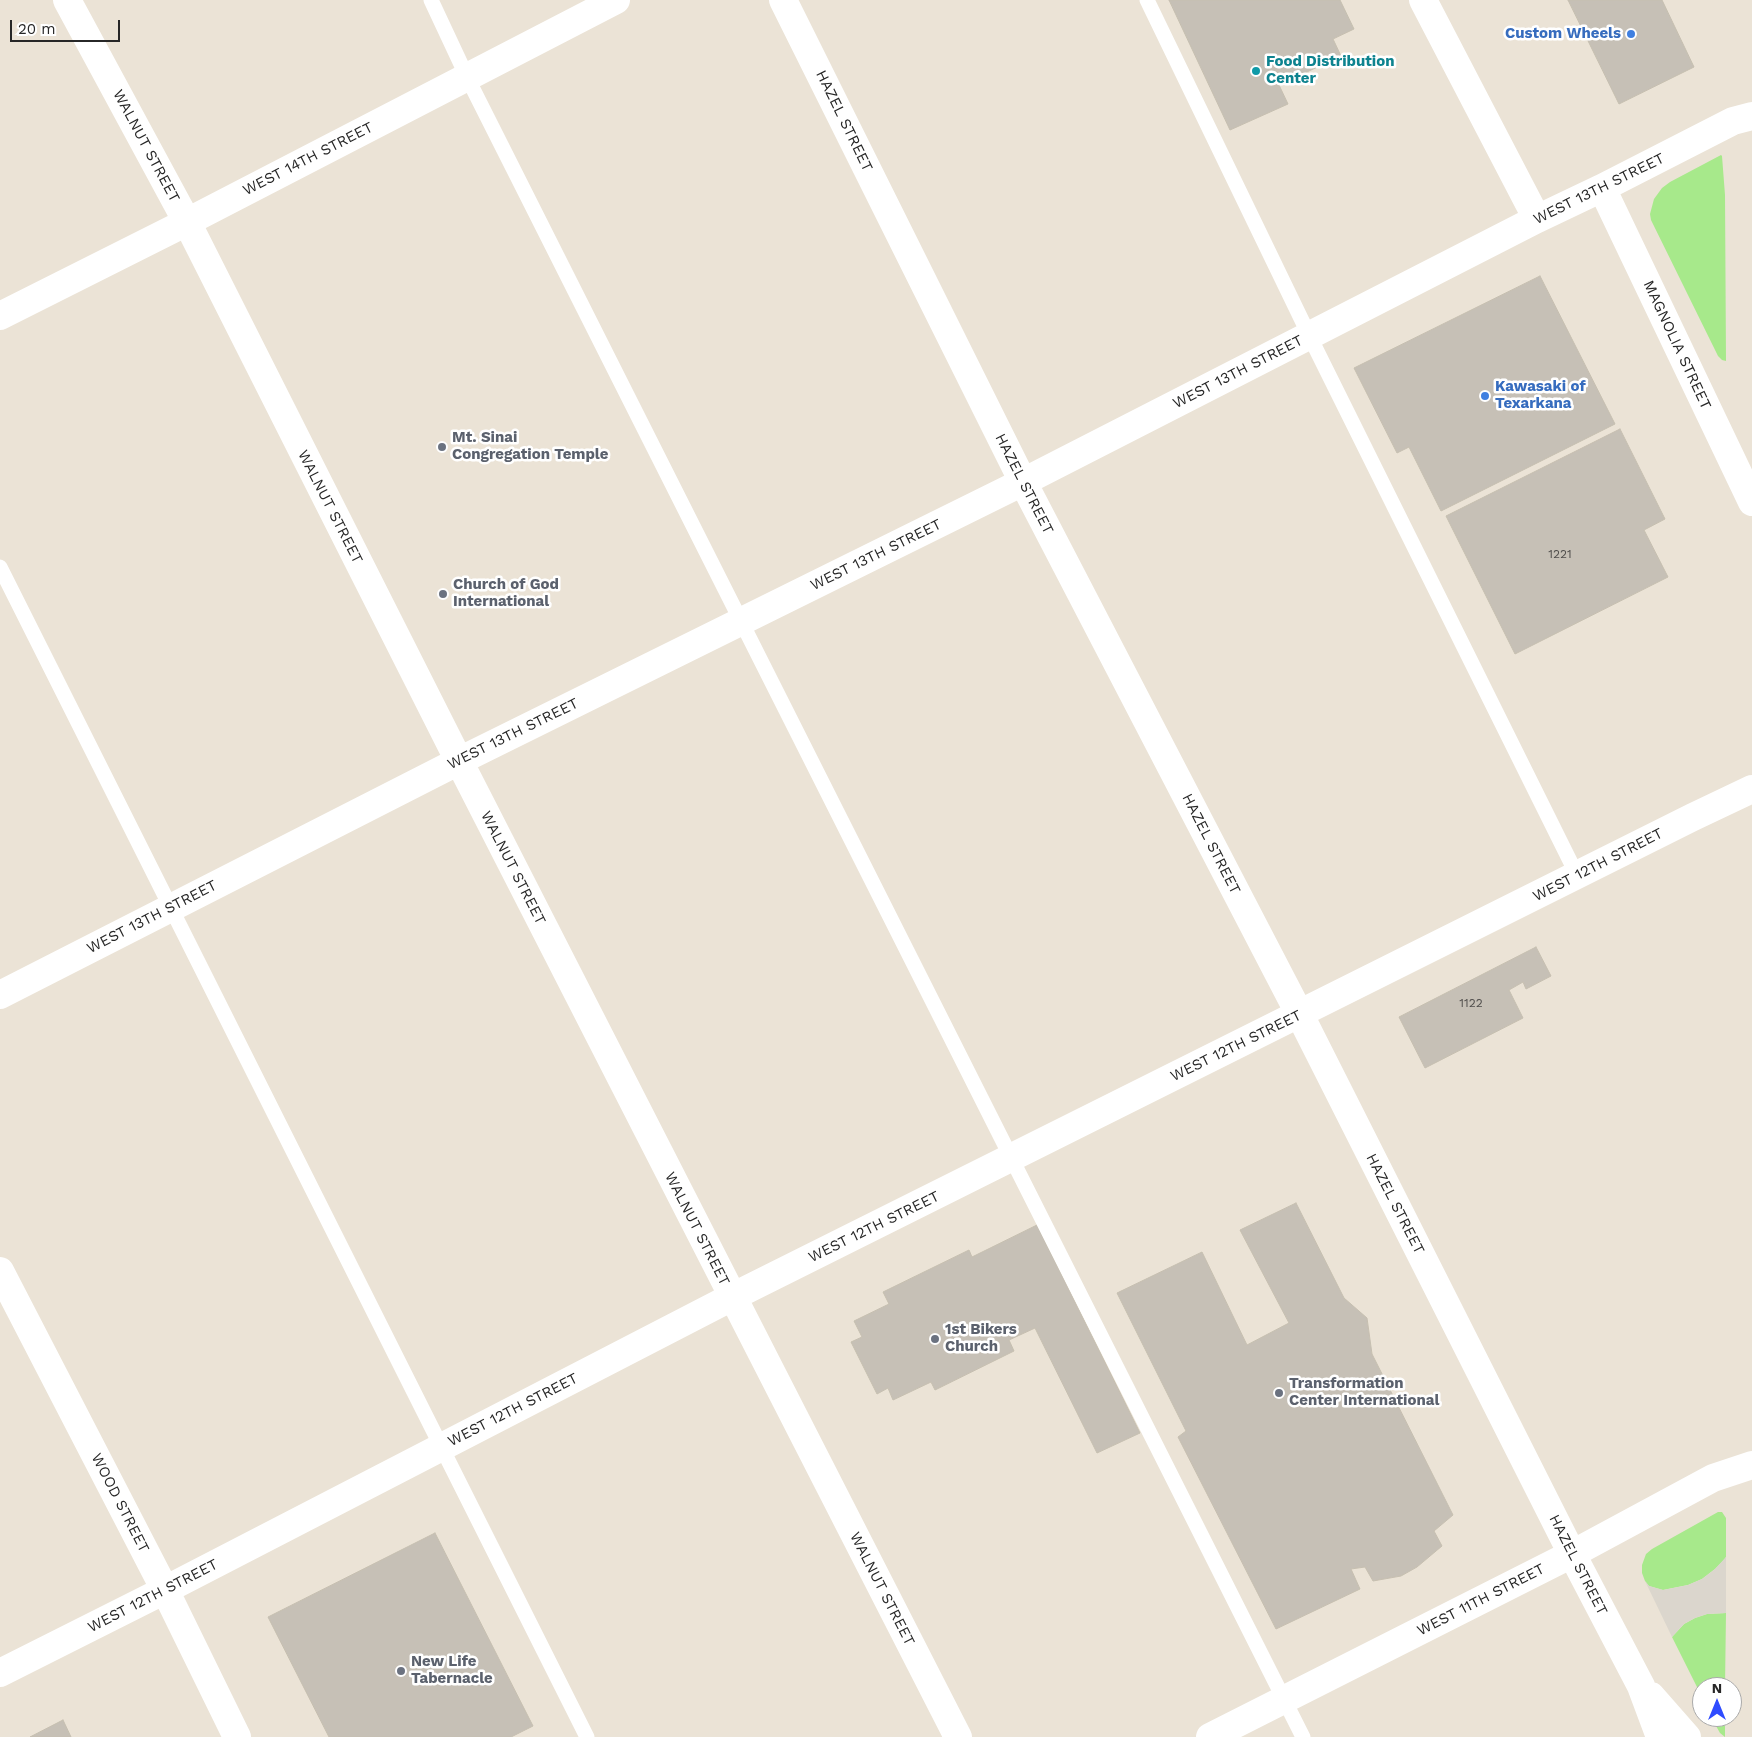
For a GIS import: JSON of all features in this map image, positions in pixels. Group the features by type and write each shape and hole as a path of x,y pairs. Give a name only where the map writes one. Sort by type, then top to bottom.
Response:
{"street":[{"name":"WALNUT STREET","path":"67,0 186,222 458,761 958,1737"},
{"name":"WEST 14TH STREET","path":"0,316 616,0"},
{"name":"HAZEL STREET","path":"783,0 1023,482 1300,1015 1572,1554 1641,1686 1660,1737"},
{"path":"1423,0 1537,219"},
{"name":"WEST 13TH STREET","path":"0,995 458,761 1023,482 1537,219 1733,121 1752,116"},
{"name":"MAGNOLIA STREET","path":"1602,188 1752,502"},
{"name":"WEST 12TH STREET","path":"0,1673 732,1297 1752,789"},
{"name":"WOOD STREET","path":"0,1271 164,1590 237,1737"},
{"name":"WEST 11TH STREET","path":"1210,1737 1572,1554 1713,1478 1752,1465"},
{"name":"HAZEL STREET","path":"1641,1686 1687,1737"}],"lane":[{"path":"430,0 467,77 1303,1737"},
{"path":"1147,0 1309,336 1577,876"},
{"path":"0,567 587,1737"}],"green space":[{"path":"1721,155 1725,195 1726,361 1718,356 1651,220 1650,214 1654,199 1662,188"},
{"path":"1718,1512 1722,1512 1726,1518 1726,1557 1723,1561 1702,1579 1688,1585 1663,1590 1649,1586 1642,1573 1642,1565 1646,1554"},
{"path":"1726,1613 1725,1677 1692,1677 1672,1637 1684,1624 1707,1614"},
{"path":"1717,1727 1725,1727 1725,1737"}],"shaded area":[{"path":"1726,1557 1726,1613 1707,1614 1695,1618 1684,1624 1672,1637 1645,1581 1649,1586 1663,1590 1688,1585 1702,1579"}],"building":[{"name":"Food Distribution Center","path":"1169,0 1340,0 1354,29 1333,39 1341,56 1279,85 1288,104 1230,130"},
{"name":"Custom Wheels","path":"1568,0 1662,0 1694,67 1619,104"},
{"name":"Kawasaki of Texarkana","path":"1540,276 1615,424 1441,511 1409,447 1397,453 1354,368"},
{"path":"1620,429 1665,519 1644,530 1668,577 1515,654 1446,516"},
{"path":"1536,947 1551,976 1526,989 1523,982 1509,990 1523,1018 1425,1068 1399,1017"},
{"name":"Transformation Center International","path":"1296,1203 1344,1298 1367,1318 1372,1354 1453,1515 1434,1531 1442,1546 1417,1567 1401,1576 1373,1581 1365,1567 1351,1569 1360,1589 1276,1629 1178,1437 1186,1431 1117,1293 1202,1252 1247,1345 1289,1323 1240,1230"},
{"name":"1st Bikers Church","path":"1037,1225 1140,1433 1097,1453 1035,1328 1009,1340 1014,1351 935,1390 931,1382 893,1400 888,1388 877,1394 851,1342 862,1337 854,1321 889,1304 883,1292 969,1250 972,1257"},
{"name":"New Life Tabernacle","path":"435,1533 533,1726 511,1737 329,1737 268,1617"},
{"path":"63,1720 71,1737 30,1737"}],"place":[{"name":"Custom Wheels","path":"1631,34"},
{"name":"Food Distribution Center","path":"1256,71"},
{"name":"Kawasaki of Texarkana","path":"1485,396"},
{"name":"Mt. Sinai Congregation Temple","path":"442,447"},
{"name":"Church of God International","path":"443,594"},
{"name":"1st Bikers Church","path":"935,1339"},
{"name":"Transformation Center International","path":"1279,1393"},
{"name":"New Life Tabernacle","path":"401,1671"}]}
